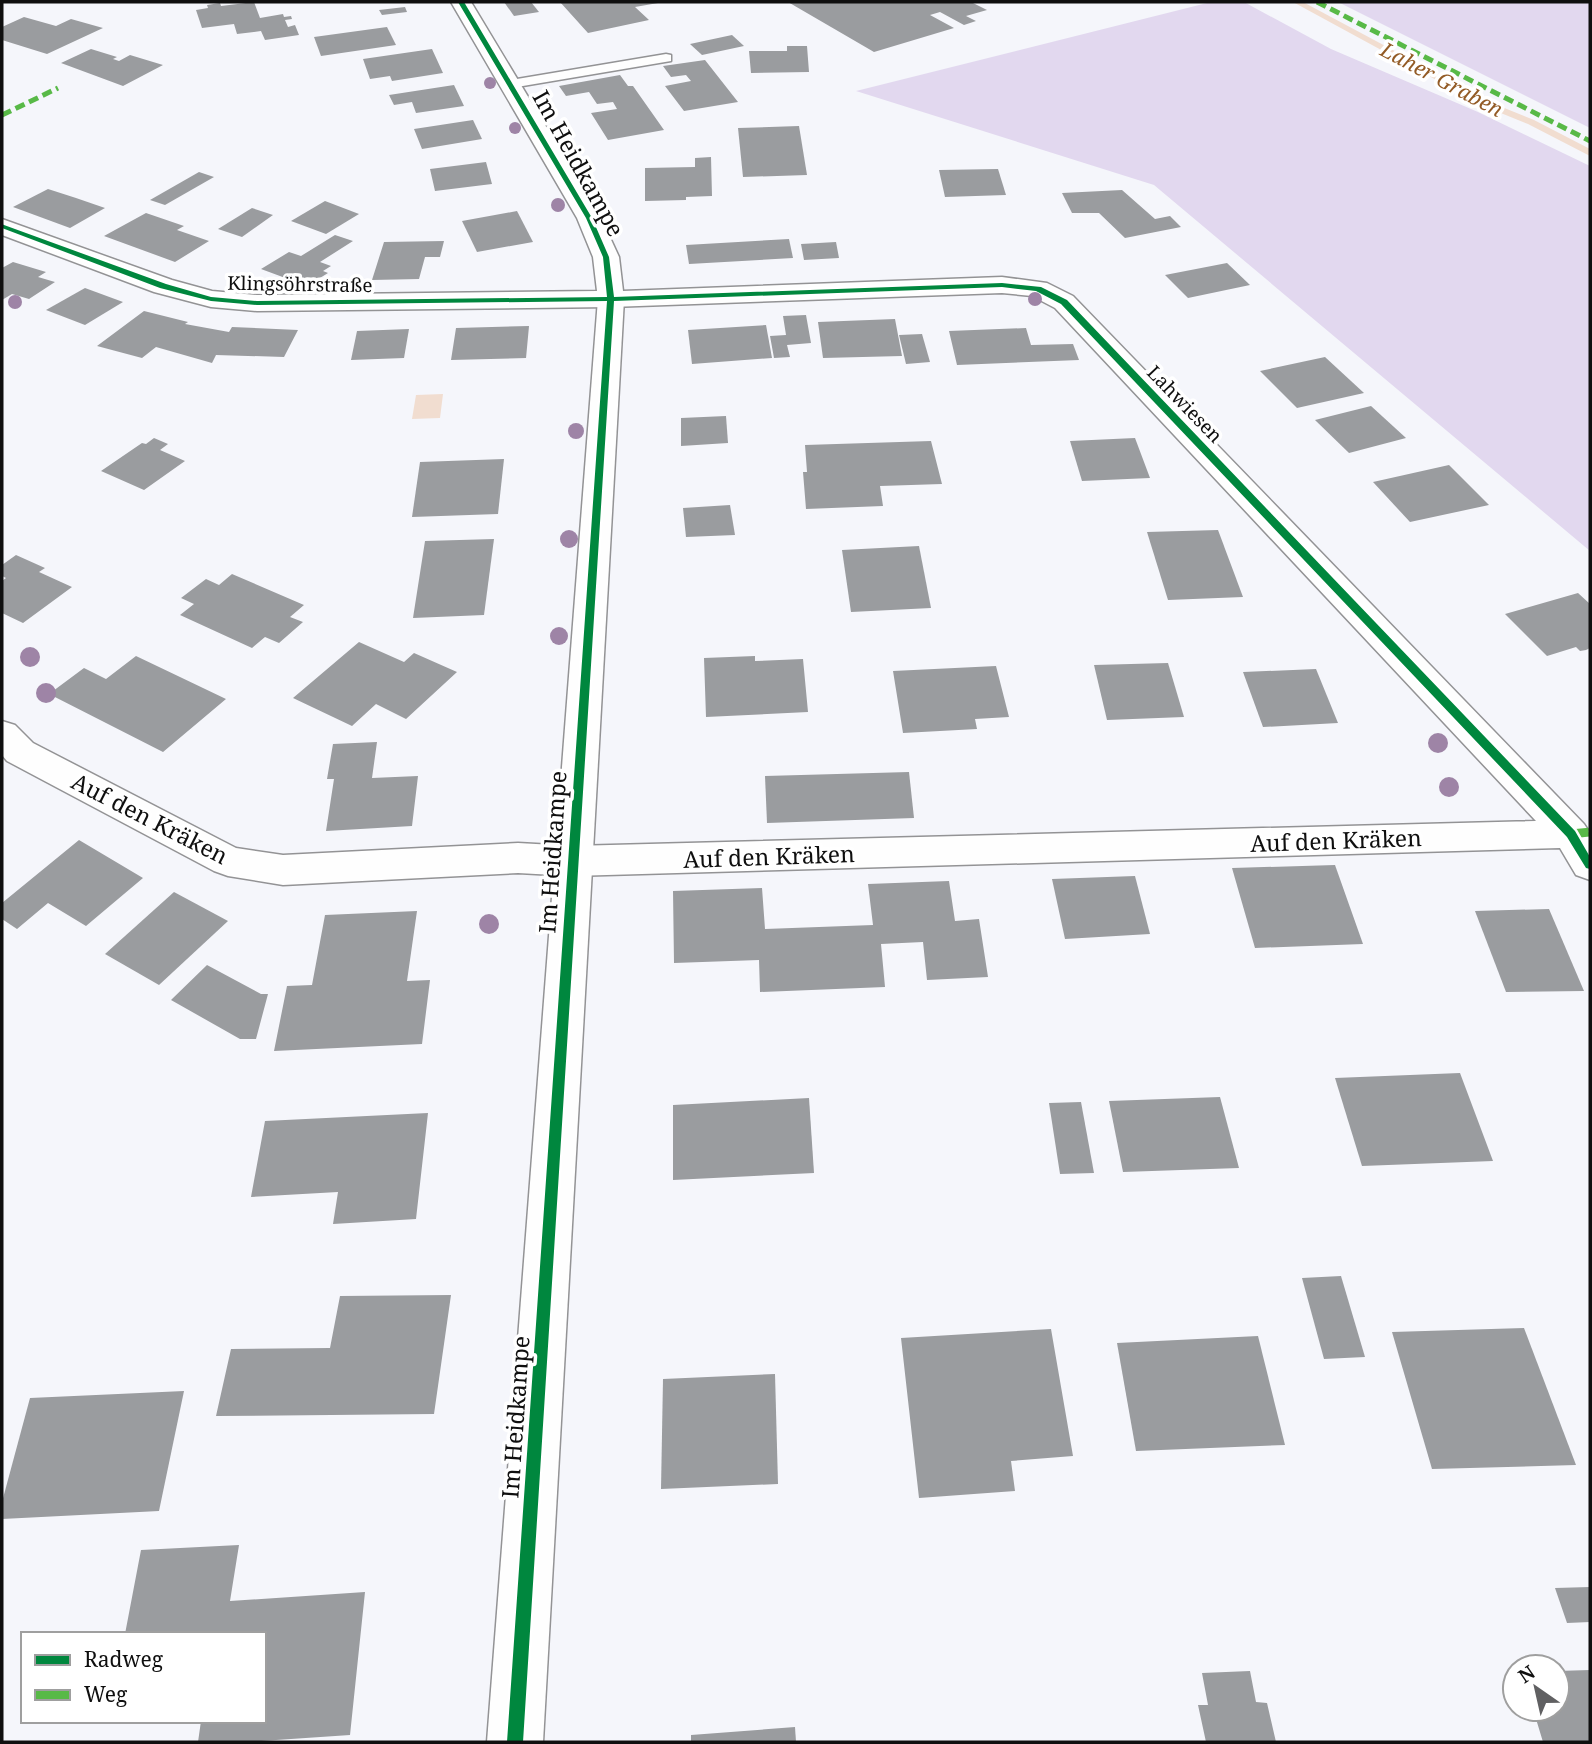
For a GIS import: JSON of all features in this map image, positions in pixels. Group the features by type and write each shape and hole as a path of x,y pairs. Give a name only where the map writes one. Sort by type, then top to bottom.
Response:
{"street":[{"name":"Im Heidkampe","path":"461,2 589,218 606,257 611,299 515,1742"},
{"name":"Klingsöhrstraße","path":"5,230 163,286 211,299 311,304 611,299"},
{"name":"Lahwiesen","path":"611,299 1002,285 1038,289 1064,303 1571,834 1590,866"},
{"name":"Auf den Kräken","path":"2,734 20,752 228,861 283,870 518,858 572,861 1571,834"}],"lane":[{"path":"511,84 666,58"}],"shaded area":[{"path":"1211,2 1244,2 1331,49 1478,112 1590,166 1590,551 1154,185 856,91"},
{"path":"1338,2 1590,2 1590,128"},
{"path":"443,394 440,418 412,419 416,395"}],"building":[{"path":"254,2 260,18 283,14 284,17 291,16 292,19 285,20 288,27 295,25 299,35 265,40 261,31 237,34 234,24 202,28 196,10 220,3 221,6"},
{"path":"504,2 531,2 539,12 514,16"},
{"path":"560,2 658,3 635,7 649,20 588,33"},
{"path":"788,2 971,2 987,10 966,16 976,21 964,25 940,12 930,15 954,28 874,52"},
{"path":"405,7 407,12 382,15 379,10"},
{"path":"24,17 56,26 71,19 103,28 47,54 2,40 2,27"},
{"path":"387,27 396,45 321,56 314,37"},
{"path":"732,35 744,46 702,55 690,44"},
{"path":"787,46 807,46 809,72 751,73 749,51 787,51"},
{"path":"91,49 117,57 113,59 119,61 130,55 163,65 123,86 61,63"},
{"path":"432,49 443,73 392,81 390,76 370,79 363,59"},
{"path":"705,60 738,102 684,111 665,86 691,81 686,75 671,77 663,66"},
{"path":"620,75 628,86 633,86 664,130 608,140 591,113 617,109 613,102 597,104 589,92 566,96 559,86"},
{"path":"454,85 464,106 416,113 412,102 394,105 389,95"},
{"path":"473,120 482,139 422,149 414,129"},
{"path":"799,126 807,175 743,177 738,128"},
{"path":"711,157 712,196 645,201 645,168 695,167 695,158"},
{"path":"486,162 492,184 435,191 430,169"},
{"path":"998,169 1006,195 945,197 939,170"},
{"path":"199,172 214,177 165,205 150,200"},
{"path":"48,189 105,208 70,228 13,207"},
{"path":"1122,190 1155,219 1170,216 1181,227 1125,238 1099,213 1072,213 1062,193"},
{"path":"325,201 359,214 326,234 291,221"},
{"path":"252,208 273,215 242,237 218,229"},
{"path":"517,211 533,242 477,252 462,221"},
{"path":"146,213 184,226 177,230 209,241 175,262 104,236"},
{"path":"335,235 353,241 320,262 331,266 323,271 328,273 307,286 261,269 289,252 301,256"},
{"path":"789,239 793,258 689,264 686,245"},
{"path":"444,241 440,257 425,257 419,279 372,280 384,242"},
{"path":"836,242 839,258 804,260 801,244"},
{"path":"13,262 46,272 38,277 55,282 29,299 12,294 2,300 2,268"},
{"path":"1227,263 1250,285 1188,298 1165,275"},
{"path":"85,288 123,302 85,325 46,310"},
{"path":"144,311 188,322 185,324 229,332 232,327 298,330 284,357 216,355 212,363 156,347 142,358 97,346"},
{"path":"806,315 811,343 787,345 790,357 774,358 770,336 786,335 783,316"},
{"path":"895,319 902,356 823,358 818,322"},
{"path":"766,325 772,358 692,364 688,330"},
{"path":"529,326 526,358 451,360 456,328"},
{"path":"1026,328 1031,345 1073,344 1079,360 957,365 949,331"},
{"path":"409,329 404,358 351,360 357,331"},
{"path":"922,334 930,362 906,364 899,335"},
{"path":"1325,357 1364,393 1297,408 1260,371"},
{"path":"1371,406 1406,438 1349,453 1315,420"},
{"path":"726,416 728,443 681,446 681,418"},
{"path":"154,438 168,444 160,450 185,461 144,490 101,471 142,443 146,444"},
{"path":"1135,438 1150,478 1082,481 1070,441"},
{"path":"931,441 942,484 880,486 883,506 806,509 803,472 807,472 805,445"},
{"path":"504,459 498,514 412,517 420,462"},
{"path":"1449,465 1489,505 1410,522 1373,482"},
{"path":"730,505 735,535 686,537 683,508"},
{"path":"1218,530 1243,597 1168,600 1147,532"},
{"path":"494,539 484,615 413,618 425,541"},
{"path":"919,546 931,608 851,612 842,550"},
{"path":"16,555 45,568 39,572 72,587 23,623 2,613 2,581 6,578 2,576 2,565"},
{"path":"232,574 304,605 290,617 303,622 279,643 265,637 252,648 180,615 194,604 181,598 206,579 219,585"},
{"path":"1578,593 1590,604 1590,648 1586,650 1580,651 1576,647 1547,656 1505,614"},
{"path":"359,642 404,662 414,653 457,672 406,719 376,704 352,726 293,698"},
{"path":"136,656 226,699 163,752 49,694 84,668 106,679"},
{"path":"755,656 755,661 803,659 808,712 706,717 704,658"},
{"path":"1168,663 1184,717 1107,720 1094,665"},
{"path":"996,666 1009,717 975,719 977,729 903,733 893,671"},
{"path":"1316,669 1338,723 1263,727 1243,672"},
{"path":"377,742 372,778 418,776 412,826 326,831 334,779 327,779 333,744"},
{"path":"909,772 914,818 767,823 765,776"},
{"path":"79,840 143,878 86,926 48,903 17,929 2,919 2,903"},
{"path":"1335,865 1363,944 1255,948 1232,868"},
{"path":"1135,876 1150,934 1065,939 1052,879"},
{"path":"949,881 955,921 979,919 988,977 927,980 923,942 881,944 885,987 760,992 759,960 674,963 673,891 762,888 765,929 873,925 868,884"},
{"path":"174,892 228,921 159,985 105,954"},
{"path":"1549,909 1584,991 1506,992 1475,911"},
{"path":"417,911 407,981 430,980 422,1044 274,1051 287,986 312,985 325,915"},
{"path":"207,965 261,994 268,994 256,1039 240,1039 171,1000"},
{"path":"1460,1073 1493,1161 1362,1166 1335,1078"},
{"path":"1220,1097 1239,1168 1123,1172 1109,1101"},
{"path":"809,1098 814,1173 673,1180 673,1105"},
{"path":"1081,1102 1094,1173 1060,1174 1049,1103"},
{"path":"428,1113 416,1219 333,1224 338,1192 251,1197 265,1121"},
{"path":"1341,1276 1365,1357 1324,1359 1302,1278"},
{"path":"451,1295 434,1414 216,1416 231,1349 330,1348 340,1296"},
{"path":"1524,1328 1576,1465 1432,1469 1392,1332"},
{"path":"1051,1329 1073,1456 1011,1461 1015,1491 919,1498 901,1338"},
{"path":"1258,1336 1285,1445 1136,1451 1117,1343"},
{"path":"775,1374 778,1484 661,1489 663,1379"},
{"path":"184,1391 159,1511 2,1519 2,1502 30,1398"},
{"path":"239,1545 230,1601 365,1592 350,1735 245,1742 198,1742 201,1723 266,1723 266,1632 125,1632 141,1550"},
{"path":"1590,1587 1590,1622 1567,1623 1555,1588"},
{"path":"1590,1670 1590,1742 1543,1742 1537,1723 1571,1723 1571,1671"},
{"path":"1250,1671 1256,1702 1267,1703 1276,1742 1206,1742 1198,1705 1208,1705 1202,1673"},
{"path":"795,1727 796,1742 691,1742 691,1735"}],"waterway":[{"name":"Laher Graben","path":"1297,2 1489,105 1531,122 1590,153"}],"marked path":[{"path":"1317,2 1590,141"},
{"path":"2,115 58,88"},
{"path":"1571,834 1590,832"}],"cycle path":[{"path":"461,2 589,218 606,257 611,299 515,1742"},
{"path":"2,226 163,286 211,299 257,303 611,299 1002,285 1038,289 1064,302 1571,834 1590,865"}]}
